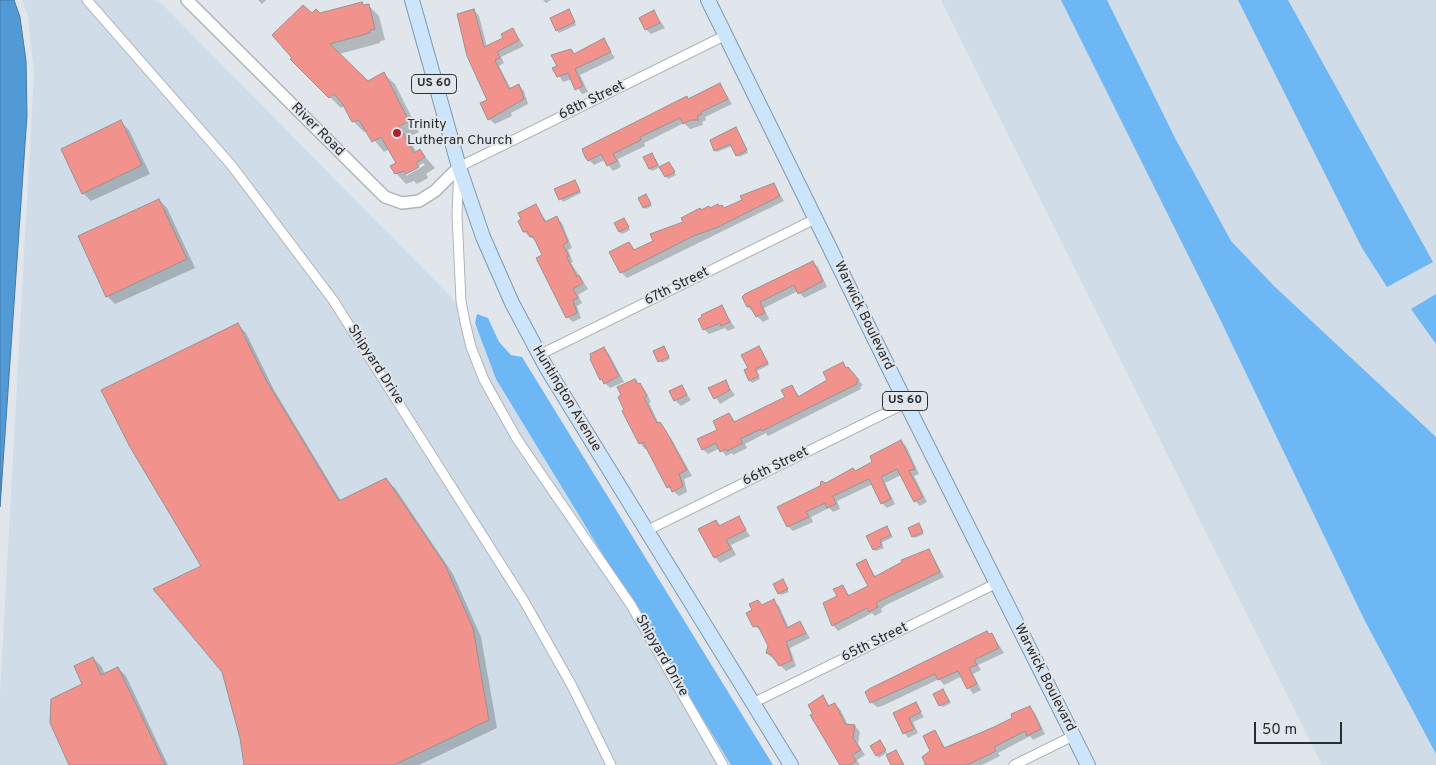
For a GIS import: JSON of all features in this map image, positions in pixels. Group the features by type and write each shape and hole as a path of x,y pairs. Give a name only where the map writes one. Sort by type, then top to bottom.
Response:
{"main road":[{"name":"Huntington Avenue","path":"412,0 459,167 484,237 512,303 539,355 791,765"},
{"name":"Warwick Boulevard","path":"708,0 906,403 1088,765"}],"street":[{"name":"Shipyard Drive","path":"87,0 238,173 333,300 486,539 541,629 611,765"},
{"name":"River Road","path":"187,0 385,197 402,203 419,201 435,191 459,167"},
{"name":"68th Street","path":"459,167 726,35"},
{"name":"Shipyard Drive","path":"459,167 457,215 461,301 471,347 484,380 517,439 631,605 723,765"},
{"name":"67th Street","path":"539,355 815,219"},
{"name":"66th Street","path":"646,531 906,403"},
{"name":"65th Street","path":"753,703 997,583"},
{"path":"1014,765 1073,736"}],"shaded area":[{"path":"0,0 14,0 20,17 26,61 27,115 0,507"},
{"path":"22,0 158,0 449,295 549,420 763,765 0,765 0,695 34,73 28,17"},
{"path":"941,0 1436,0 1436,765 1322,765"},
{"path":"1061,0 1107,0 1175,138 1231,241 1275,287 1436,437 1436,754 1365,621 1218,315"},
{"path":"1238,0 1288,0 1433,262 1387,287 1362,248"},
{"path":"1436,294 1436,344 1411,309"},
{"path":"477,314 488,318 499,342 511,355 522,357 773,765 731,765 496,379 475,323"}],"building":[{"path":"362,2 363,5 369,4 375,29 370,30 370,33 330,44 368,81 384,72 409,121 399,126 414,153 420,149 425,157 416,163 419,167 406,174 404,171 395,174 390,166 396,163 381,137 372,142 359,120 352,122 342,103 334,94 329,98 290,59 292,58 272,35 303,5 312,13 316,9 320,13"},
{"path":"474,9 484,47 503,38 501,34 513,28 519,40 497,52 500,58 495,60 509,89 519,84 524,99 488,120 480,103 487,100 467,56 457,14"},
{"path":"569,9 575,22 556,31 550,18"},
{"path":"654,10 660,23 645,30 639,18"},
{"path":"604,38 611,52 575,69 583,86 575,90 568,73 557,77 552,68 557,66 551,55 571,49 574,54"},
{"path":"720,83 728,99 701,112 702,114 697,116 699,120 691,120 683,124 680,118 640,137 641,140 613,154 617,161 607,166 601,154 588,161 585,157 582,149 687,96 688,99"},
{"path":"121,120 142,165 82,194 61,149"},
{"path":"736,127 747,150 736,156 730,144 714,151 710,140"},
{"path":"652,153 658,165 649,169 643,157"},
{"path":"669,162 675,172 665,177 659,167"},
{"path":"575,180 580,191 559,200 554,189"},
{"path":"774,183 780,196 716,228 693,236 625,271 620,273 609,252 629,242 634,250 653,241 650,234 683,222 681,218 700,208 701,210 709,206 710,208 718,204 724,208 742,200 740,196"},
{"path":"646,194 651,204 643,208 638,198"},
{"path":"159,199 187,259 106,297 78,236"},
{"path":"536,204 545,222 557,216 568,242 563,245 569,256 567,257 577,277 579,275 583,283 573,289 578,298 573,300 577,313 566,318 536,258 542,255 533,236 530,237 527,231 523,232 518,221 521,219 518,213"},
{"path":"624,218 629,227 619,232 614,223"},
{"path":"813,261 823,281 798,294 794,285 760,302 765,313 756,317 750,306 747,307 742,297 745,294"},
{"path":"722,305 730,322 721,326 720,323 703,330 698,319 702,317 701,315"},
{"path":"238,323 266,380 339,501 386,478 445,565 473,628 489,720 394,765 244,765 240,738 222,672 153,589 201,566 130,447 101,390"},
{"path":"664,346 669,357 658,362 653,351"},
{"path":"759,346 768,363 755,369 759,376 749,381 744,370 748,368 741,355"},
{"path":"604,347 619,376 604,384 602,379 600,380 590,359 590,354"},
{"path":"843,362 846,368 848,367 859,380 856,382 857,384 762,431 761,429 740,439 743,443 727,451 726,449 720,452 716,443 702,450 697,439 717,430 713,421 729,413 734,422 785,397 781,390 792,385 798,397 827,380 823,372"},
{"path":"635,379 638,384 640,383 647,396 644,398 657,423 660,422 666,431 687,470 679,474 683,486 672,492 670,486 667,488 643,442 639,444 622,411 624,410 618,397 621,395 617,387"},
{"path":"726,380 730,390 714,399 708,388"},
{"path":"682,385 687,395 674,401 669,391"},
{"path":"901,440 915,469 909,471 923,497 914,502 897,469 881,477 891,499 881,504 869,479 833,496 836,504 827,508 825,503 806,512 809,517 787,527 777,507 820,486 821,481 826,483 853,468 855,471 872,462 870,456"},
{"path":"739,516 746,530 726,540 731,549 714,558 698,529 716,520 719,526"},
{"path":"919,523 923,532 912,537 908,528"},
{"path":"887,526 891,535 880,540 882,545 873,550 866,536"},
{"path":"929,549 940,572 881,600 876,603 878,607 869,612 867,608 832,626 823,603 837,596 833,589 843,585 848,596 868,586 856,564 866,559 874,577 902,562 901,560"},
{"path":"783,579 788,589 778,594 773,584"},
{"path":"774,599 787,628 800,621 806,633 786,642 792,660 779,666 772,655 766,653 768,646 758,626 753,627 746,613 752,610 749,604 758,600 762,605"},
{"path":"987,631 989,634 992,633 999,648 974,660 977,665 969,668 977,684 967,689 958,671 938,680 935,674 870,703 865,692 869,689"},
{"path":"93,657 101,675 118,667 165,765 69,765 50,723 51,699 82,684 74,666"},
{"path":"943,689 949,701 939,706 933,694"},
{"path":"823,695 828,706 835,703 845,724 855,725 853,738 861,750 852,755 856,761 849,765 840,765 810,715 813,714 808,705"},
{"path":"916,702 921,712 909,718 914,729 903,734 893,713"},
{"path":"1030,706 1041,729 1027,736 1025,731 994,747 996,751 967,765 926,765 922,757 930,751 923,736 935,730 944,748 994,727 1012,718 1011,714"},
{"path":"880,740 886,750 876,756 870,746"},
{"path":"896,750 904,765 891,765 886,755"}],"place":[{"name":"Trinity Lutheran Church","path":"397,133"}]}
